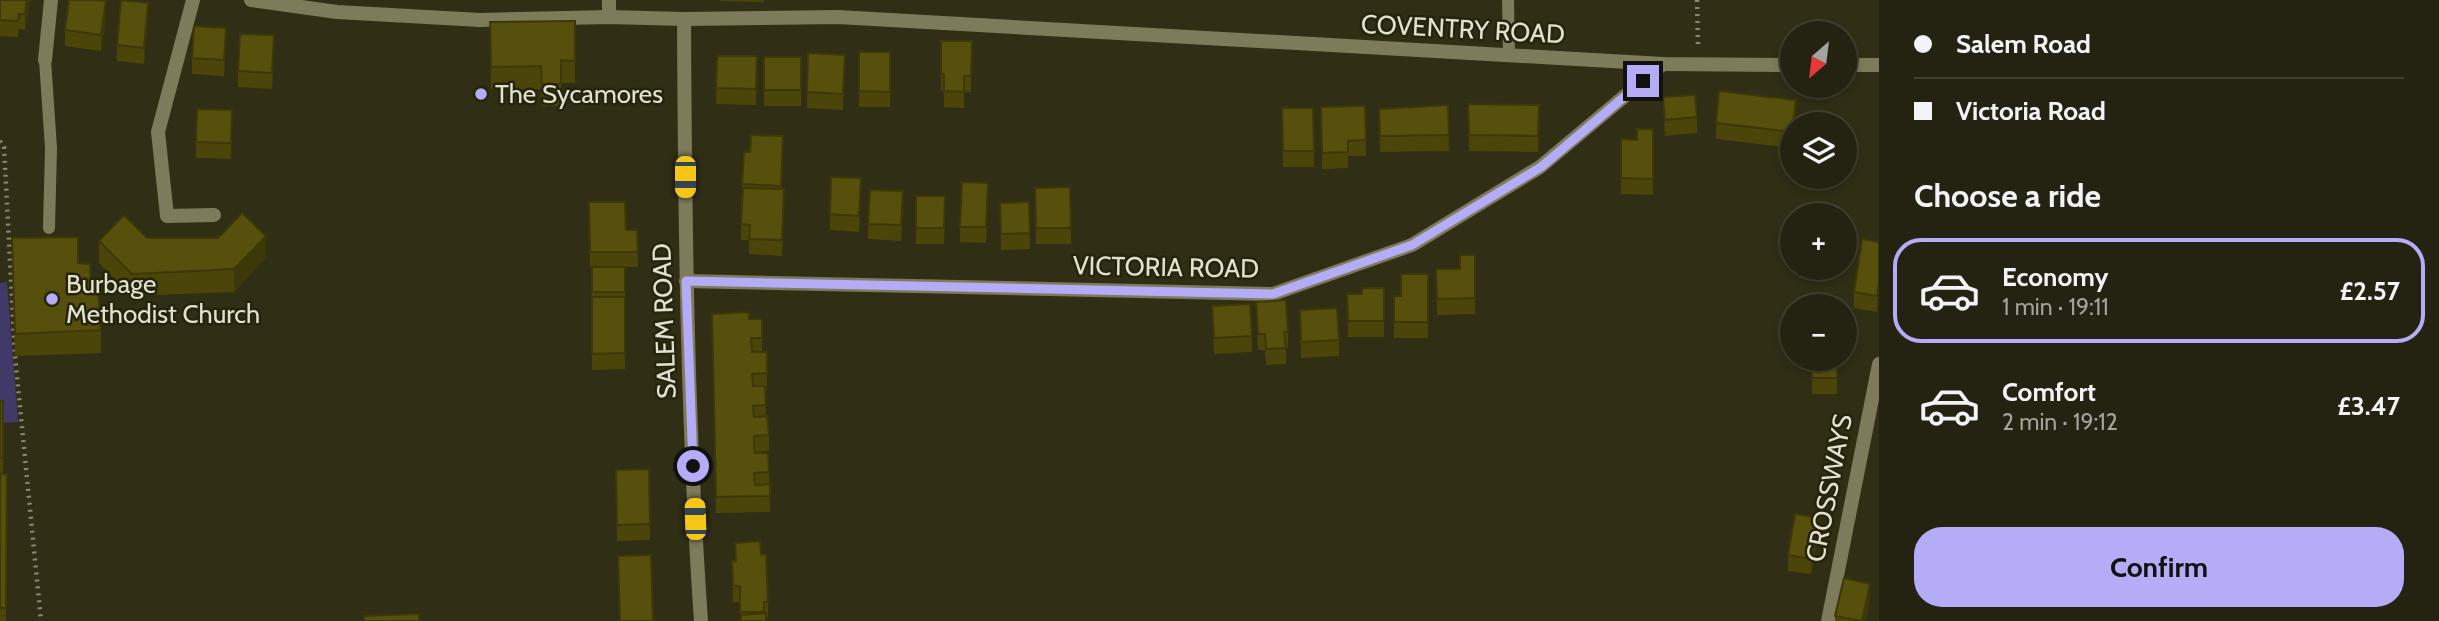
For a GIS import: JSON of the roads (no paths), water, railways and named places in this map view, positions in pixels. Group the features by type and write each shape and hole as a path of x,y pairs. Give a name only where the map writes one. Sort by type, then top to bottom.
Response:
{"street":[{"path":"45,60 51,0"},
{"path":"193,0 158,132 167,216 214,215"},
{"name":"COVENTRY ROAD","path":"251,0 337,12 480,20 838,17 1663,64 1780,65"},
{"path":"609,0 609,17"},
{"name":"SALEM ROAD","path":"684,19 686,281 695,531 702,621"},
{"name":"VICTORIA ROAD","path":"686,281 1273,294 1412,245 1541,167 1663,64"},
{"path":"1857,65 1879,65"},
{"name":"CROSSWAYS","path":"1828,621 1879,364"}],"lane":[{"path":"1508,0 1509,56"},
{"path":"45,60 51,148 49,228"}],"place":[{"name":"The Sycamores","path":"481,94"},
{"name":"Burbage Methodist Church","path":"52,299"}]}
